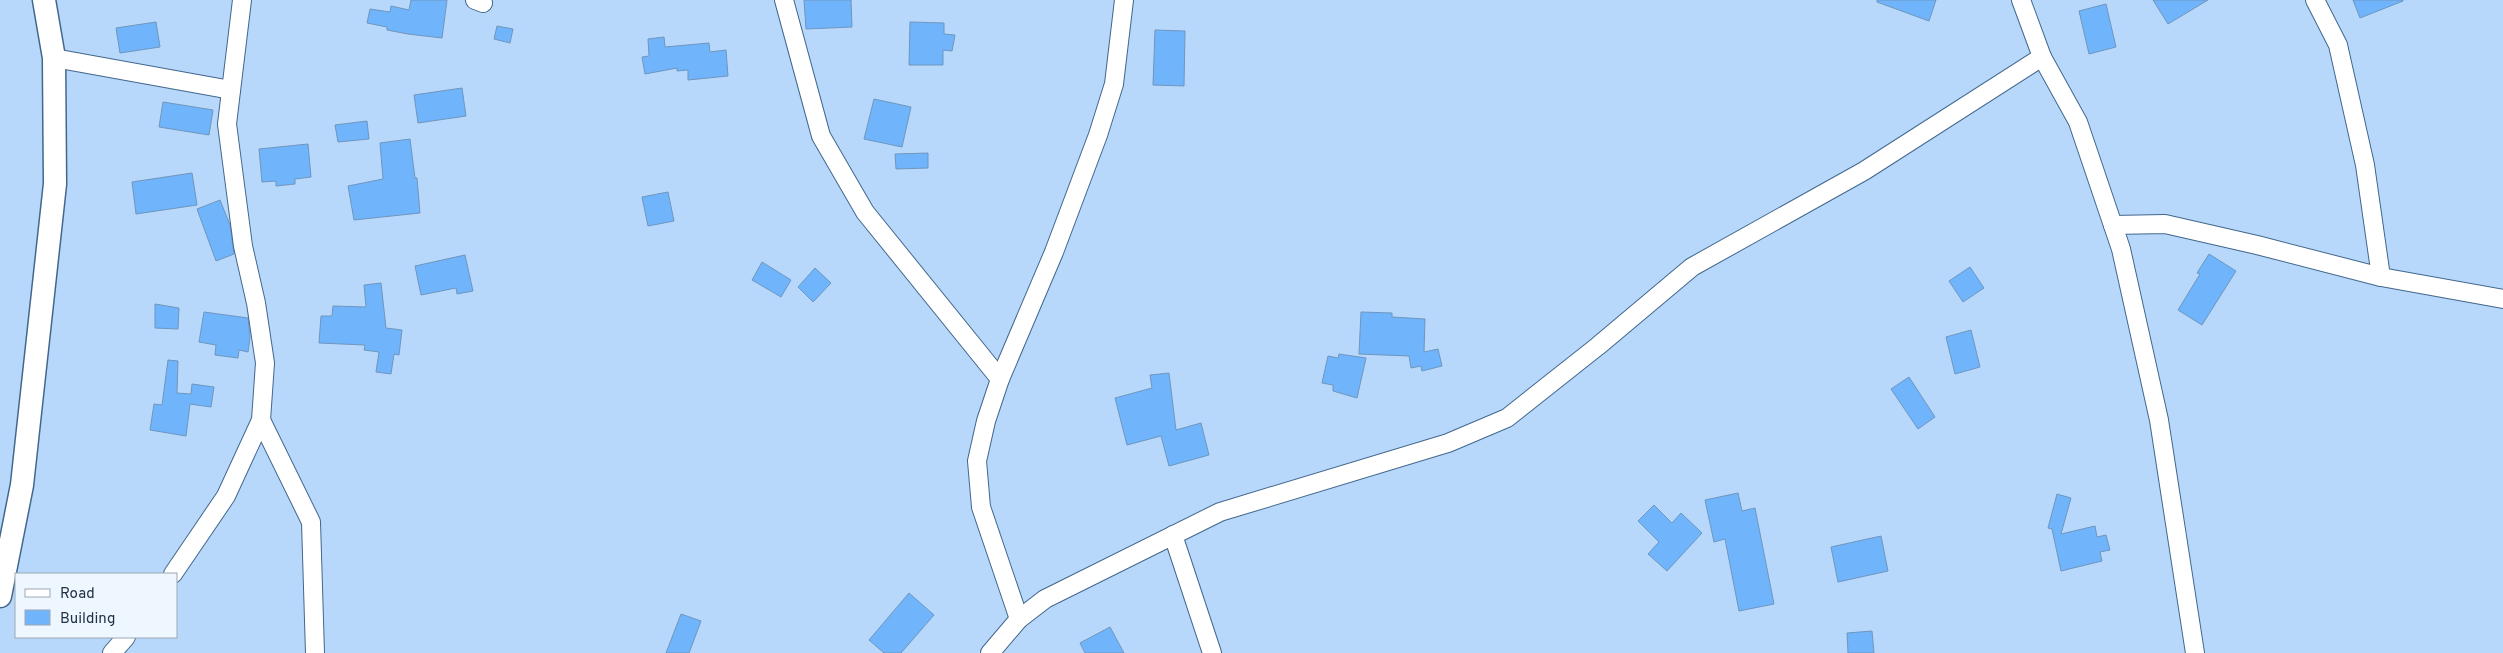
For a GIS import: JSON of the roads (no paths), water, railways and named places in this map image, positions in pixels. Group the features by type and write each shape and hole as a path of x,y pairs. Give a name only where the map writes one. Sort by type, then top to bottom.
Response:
{"street":[{"path":"0,596 22,485 47,274 55,184 54,58 44,0"},
{"path":"174,573 226,496 261,420 265,363 232,174 227,124 242,0"},
{"path":"784,0 821,136 865,212 1000,380"},
{"path":"1019,620 981,508 977,461 986,421 1000,380 1054,252 1098,135 1114,84 1124,0"},
{"path":"2021,0 2042,57 2078,122 2121,248 2159,420 2195,653"},
{"path":"2315,0 2338,45 2364,165 2381,278"},
{"path":"990,653 1019,620 1045,599 1220,512 1448,443 1507,418 1598,346 1692,267 1864,171 2042,57"},
{"path":"54,58 231,90"},
{"path":"2113,225 2165,224 2256,244 2381,278 2503,299"},
{"path":"261,420 311,522 315,653"},
{"path":"1173,535 1212,653"},
{"path":"112,653 125,638"}]}
